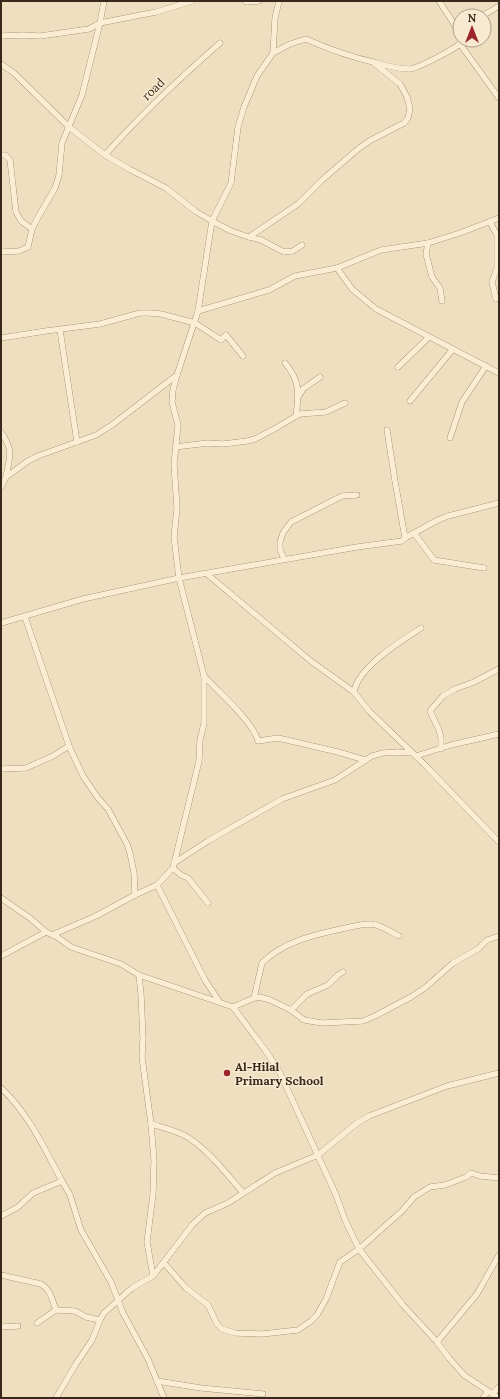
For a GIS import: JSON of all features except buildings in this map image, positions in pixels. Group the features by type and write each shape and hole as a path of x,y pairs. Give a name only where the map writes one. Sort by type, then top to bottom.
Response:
{"street":[{"path":"1,252 19,251 28,247 32,229 55,188 59,175 62,143 82,95 104,1"},
{"path":"1,36 40,36 89,29 100,23 156,12 192,1"},
{"path":"245,1 259,1"},
{"path":"273,53 275,18 279,1"},
{"path":"439,1 452,21"},
{"path":"173,866 199,761 200,740 204,723 204,676 179,578 174,537 177,508 174,464 178,426 172,402 173,390 198,312 212,221 231,183 238,127 244,107 257,76 273,53 290,44 306,39 350,57 388,66 412,69 454,48"},
{"name":"road","path":"105,154 128,128 171,86 220,43"},
{"path":"463,48 499,98"},
{"path":"249,237 298,204 322,180 371,140 404,123 408,118 410,109 400,84 374,63"},
{"path":"1,64 14,73 69,127 129,170 147,177 166,188 195,211 231,231 261,240 284,252 293,251 302,245"},
{"path":"1,155 5,155 10,160 16,212 21,221 32,229"},
{"path":"198,312 269,290 295,276 337,268 381,250 428,243 499,218"},
{"path":"490,222 497,235 497,268 492,282 496,299"},
{"path":"428,243 426,254 432,278 440,288 442,301"},
{"path":"337,268 352,289 376,309 499,373"},
{"path":"1,338 100,324 140,313 160,314 195,323 221,340 226,335 243,356"},
{"path":"60,330 77,442"},
{"path":"398,367 429,337"},
{"path":"410,401 453,349"},
{"path":"285,363 292,371 299,396 296,416"},
{"path":"450,438 462,402 486,366"},
{"path":"6,477 28,461 38,456 96,435 112,425 177,375"},
{"path":"299,396 303,389 320,378"},
{"path":"175,447 208,443 223,444 248,441 276,428 296,416 326,412 345,403"},
{"path":"387,430 405,538"},
{"path":"1,432 10,447 11,452 6,477 1,487"},
{"path":"284,560 280,546 283,533 291,522 342,496 357,496"},
{"path":"1,623 83,599 179,578 357,546 402,541 436,521 448,516 499,503"},
{"path":"414,533 434,560 484,568"},
{"path":"207,574 312,662 354,692 369,711 414,754 499,842"},
{"path":"25,617 69,746 83,776 98,798 108,809 123,835 130,853 134,873 135,895"},
{"path":"354,692 355,685 360,676 372,664 403,639 421,628"},
{"path":"441,749 439,730 431,716 430,711 443,696 499,669"},
{"path":"204,676 250,724 258,741 278,738 365,760"},
{"path":"52,935 102,913 135,895 158,885 173,866 208,841 282,799 335,780 372,756 383,753 397,752 414,754 441,749 451,745 499,734"},
{"path":"1,770 26,768 53,756 69,746"},
{"path":"173,866 181,875 188,878 208,903"},
{"path":"158,885 206,980 219,1001"},
{"path":"1,898 30,918 46,932 71,947 121,964 139,975 233,1007 278,1069 359,1249 403,1305 437,1342 464,1375 499,1398"},
{"path":"254,998 262,963 289,945 307,937 373,924 399,936"},
{"path":"1,956 46,932"},
{"path":"233,1007 259,997 266,998 291,1010 304,1020 322,1023 363,1021 411,997 426,987 453,963 478,949 487,940 499,936"},
{"path":"291,1010 307,994 328,985 343,972"},
{"path":"139,975 143,1039 142,1057 154,1160 153,1194 147,1242 153,1276"},
{"path":"56,1398 92,1340 104,1313 132,1288 153,1276 199,1218 205,1213 242,1194 275,1173 318,1155 357,1123 369,1116 447,1086 499,1074"},
{"path":"1,1088 16,1103 32,1125 70,1195 76,1218 84,1237 102,1266 119,1300 123,1313 148,1359 164,1398"},
{"path":"151,1124 188,1137 201,1147 242,1194"},
{"path":"164,1263 186,1288 208,1305 217,1324 222,1329 235,1333 276,1333 298,1330 317,1315 326,1299 340,1262 359,1249 402,1211 414,1197 430,1187 445,1185 466,1177 471,1173 480,1176 499,1178"},
{"path":"1,1216 18,1207 33,1193 62,1181"},
{"path":"437,1342 476,1294 499,1255"},
{"path":"1,1275 41,1284 46,1287 56,1310"},
{"path":"37,1323 56,1310 75,1311 86,1317 100,1320"},
{"path":"1,1327 18,1326"},
{"path":"157,1381 201,1388 263,1394"},
{"path":"483,1398 499,1387"}],"place":[{"name":"Al-Hilal Primary School","path":"227,1073"}]}
